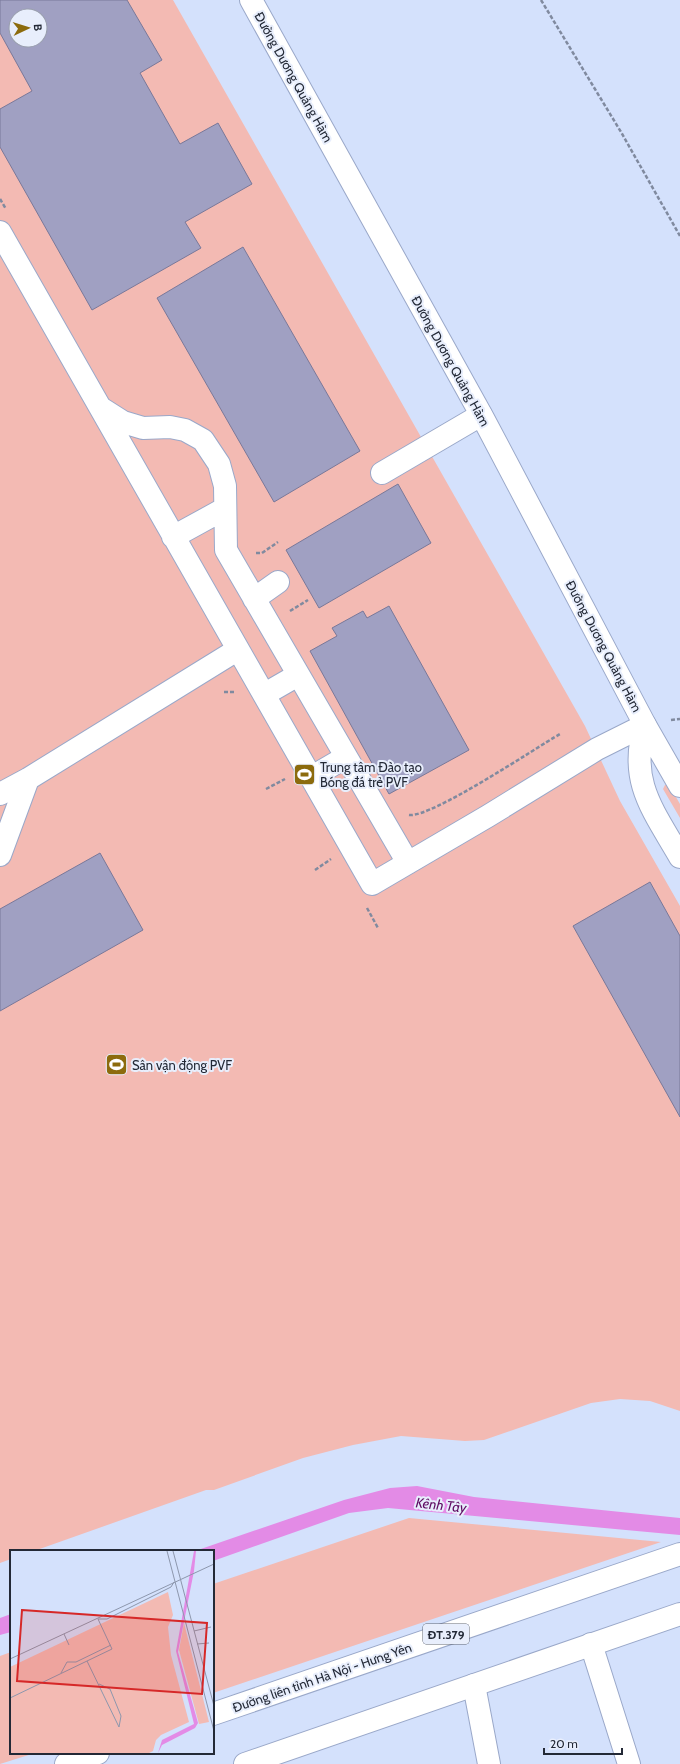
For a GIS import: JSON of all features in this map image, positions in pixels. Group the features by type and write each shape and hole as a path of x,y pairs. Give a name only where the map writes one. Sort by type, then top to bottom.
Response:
{"main road":[{"name":"Đường Dương Quảng Hàm","path":"251,0 482,415 645,725 680,786"},
{"path":"4,222 99,406 237,650 265,694 372,884 596,749 645,725"},
{"path":"99,406 123,422 143,428 170,427 185,430 203,440 219,464 225,486 224,509 226,550 408,863"},
{"path":"382,473 482,415"},
{"path":"173,536 224,509"},
{"path":"254,599 278,582"},
{"path":"0,794 28,779 237,650"},
{"path":"265,694 298,675"},
{"name":"Đường Dương Quảng Hàm","path":"645,725 640,742 638,759 641,779 647,800 680,857"},
{"path":"312,777 346,757"},
{"path":"0,855 28,779"},
{"name":"Đường liên tỉnh Hà Nội - Hưng Yên","path":"214,1714 680,1554"},
{"path":"246,1764 680,1614"},
{"path":"591,1644 628,1764"},
{"path":"474,1685 489,1764"},
{"path":"66,1764 95,1754"}],"path":[{"path":"541,0 621,132 680,236"},
{"path":"0,199 4,222"},
{"path":"252,554 262,552 278,542"},
{"path":"288,613 308,600"},
{"path":"407,815 414,816 437,808 560,734"}],"shaded area":[{"name":"Trung tâm Đào tạo Bóng đá trẻ PVF","path":"0,0 173,0 585,726 620,801 680,906 680,1411 650,1401 620,1399 591,1403 484,1440 465,1441 401,1436 353,1445 303,1458 214,1490 206,1490 37,1550 10,1550 10,1559 0,1563"},
{"path":"665,785 669,785 680,804 680,818 663,789"},
{"path":"409,1518 661,1542 214,1693 214,1584"},
{"path":"10,1652 10,1754 32,1754 0,1764 0,1656"}],"water":[{"name":"Kênh Tây","path":"417,1486 474,1497 680,1518 680,1535 388,1508 349,1513 214,1561 214,1550 198,1550 344,1500 390,1488"},
{"path":"10,1614 10,1632 0,1635 0,1618"}],"building":[{"path":"0,0 127,0 162,60 140,73 180,144 218,123 252,184 185,222 201,248 92,310 0,147 0,109 32,91 8,48 48,48 48,8 8,8 8,48 0,33"},
{"path":"243,247 360,451 274,502 157,298"},
{"path":"398,484 431,543 319,608 286,550"},
{"path":"389,606 469,750 389,794 310,651 337,636 332,628 363,611 367,618"},
{"path":"100,853 143,930 0,1011 0,909"},
{"path":"650,882 680,936 680,1117 573,926"}],"place":[{"name":"Trung tâm Đào tạo Bóng đá trẻ PVF","path":"304,774"},
{"name":"Sân vận động PVF","path":"117,1065"}]}
